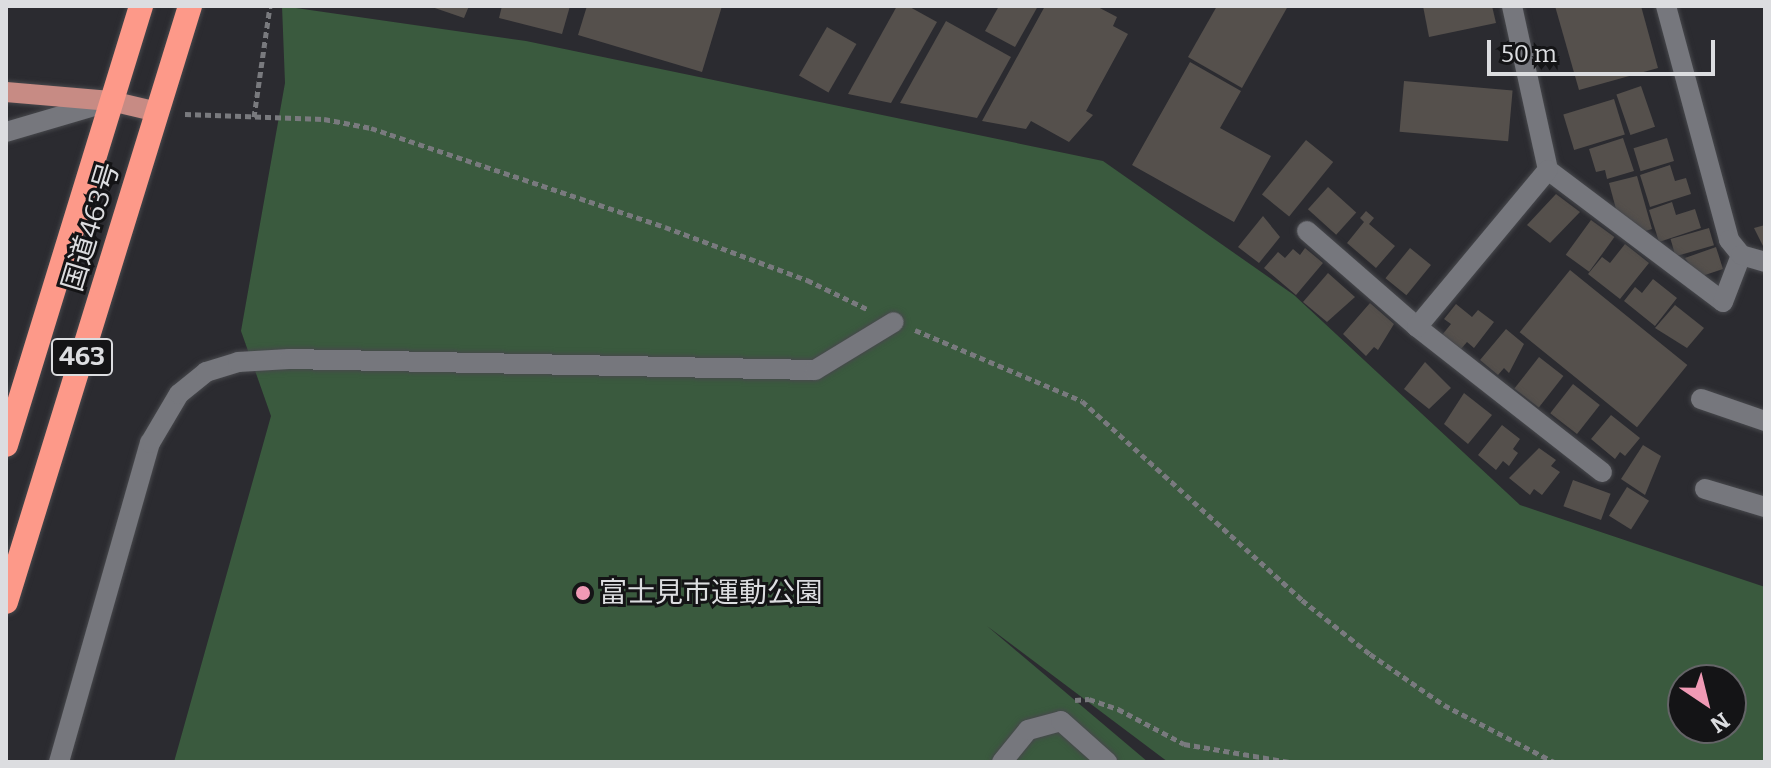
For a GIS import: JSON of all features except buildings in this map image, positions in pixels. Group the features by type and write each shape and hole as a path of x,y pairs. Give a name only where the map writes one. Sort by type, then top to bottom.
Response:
{"highway":[{"name":"国道463号","path":"6,445 141,6"},
{"name":"国道463号","path":"6,602 190,6"}],"main road":[{"path":"6,92 111,101 158,112"}],"street":[{"path":"1512,6 1548,170 1723,302 1741,255"},
{"path":"1666,6 1729,240 1741,255 1765,262"},
{"path":"6,132 111,101"},
{"path":"1417,327 1548,170"},
{"path":"1307,231 1417,327 1602,472"},
{"path":"59,762 150,443 179,394 206,372 238,362 289,359 815,370 894,322"},
{"path":"1701,399 1765,421"},
{"path":"1705,489 1765,507"},
{"path":"1002,762 1028,730 1061,721 1107,762"}],"path":[{"path":"254,117 270,6"},
{"path":"158,112 324,119 371,128 750,259 1082,401 1302,600 1370,654 1444,705 1554,762"},
{"path":"1061,702 1089,699 1184,744 1289,762"}],"green space":[{"path":"282,6 526,41 1103,161 1294,295 1520,505 1765,587 1765,762 1168,762 987,626 1148,762 174,762 271,416 241,331 285,83"}],"place":[{"name":"富士見市運動公園","path":"583,593"}]}
